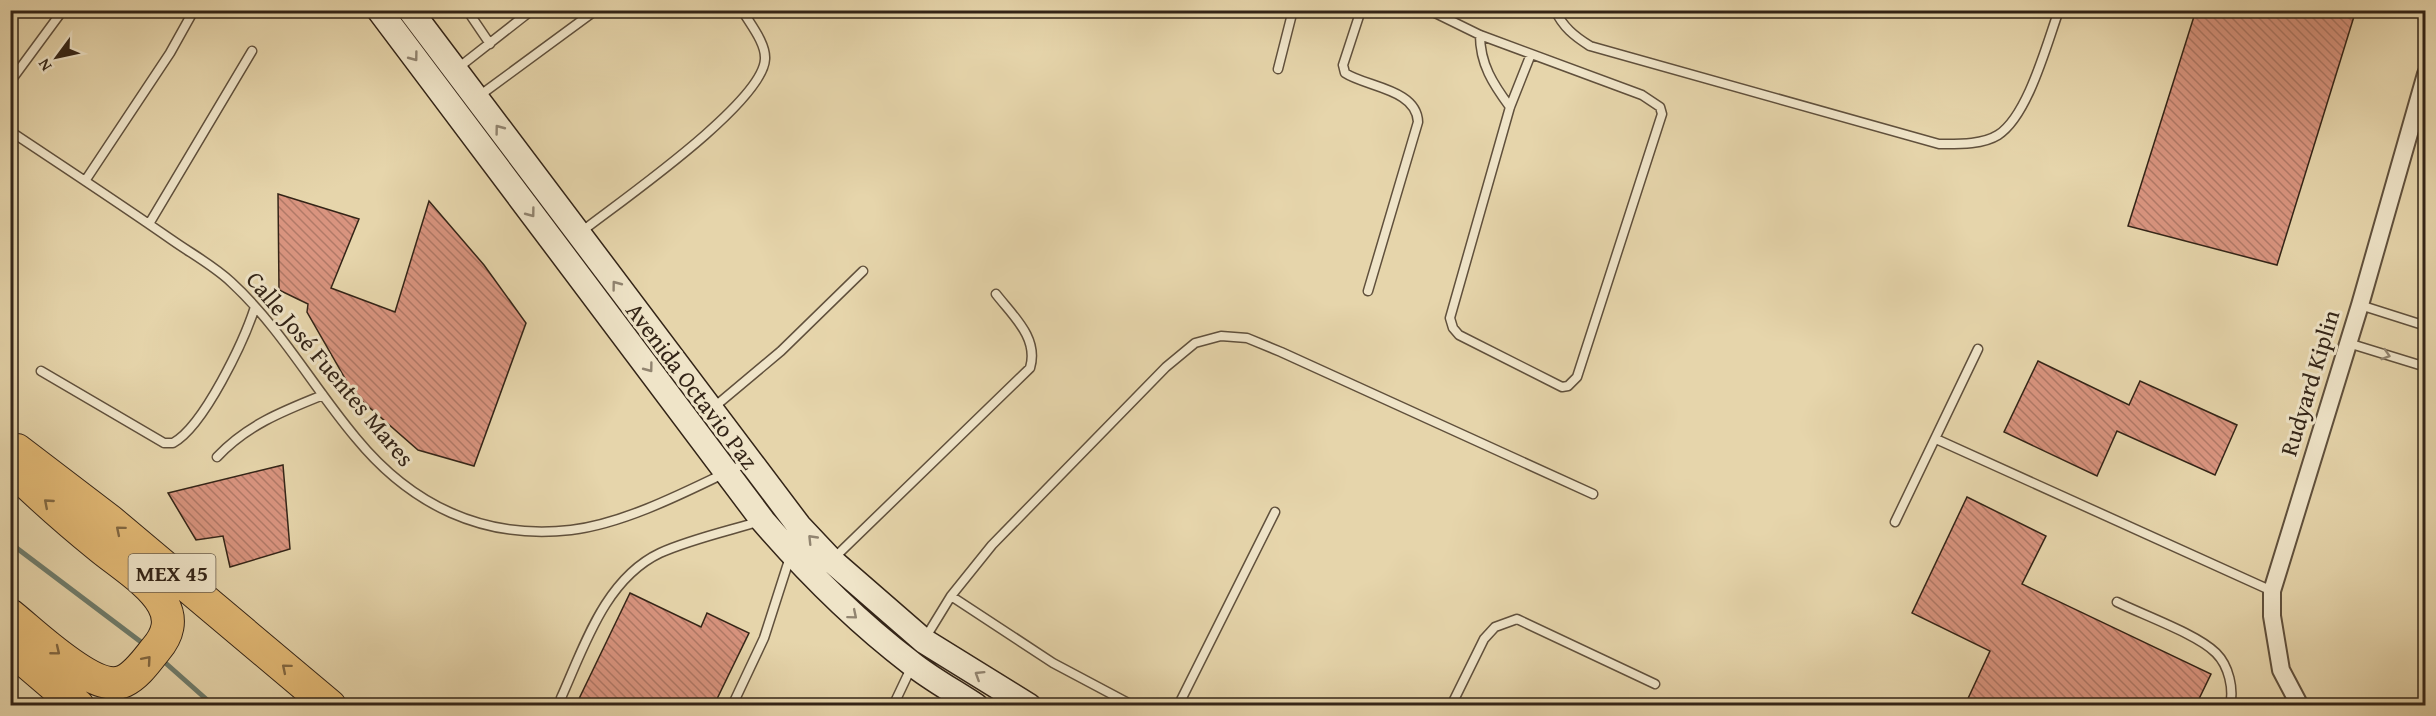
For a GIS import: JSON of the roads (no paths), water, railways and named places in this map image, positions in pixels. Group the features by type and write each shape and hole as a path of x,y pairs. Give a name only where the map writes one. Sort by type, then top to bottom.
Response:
{"highway":[{"name":"MEX 45","path":"10,445 110,521 330,705"},
{"path":"10,467 39,495 135,574 162,601 169,621 167,634 142,666 123,681 111,684 88,676 10,615"},
{"path":"10,648 78,705"}],"street":[{"name":"Avenida Octavio Paz","path":"379,10 738,467 800,526 918,653 976,705"},
{"name":"Avenida Octavio Paz","path":"410,10 710,410 763,520 791,554 836,601 918,653 1029,705"},
{"name":"Rudyard Kiplin","path":"2300,705 2281,670 2272,616 2272,591 2360,305 2426,74"}],"lane":[{"path":"10,82 63,10"},
{"path":"84,181 170,53 194,10"},
{"path":"467,10 490,44"},
{"path":"455,70 532,10"},
{"path":"476,98 596,10"},
{"path":"578,234 670,163 718,123 748,93 763,72 765,57 758,37 741,10"},
{"path":"1278,69 1293,10"},
{"path":"1361,10 1344,65 1345,73 1406,101 1418,115 1418,122 1368,291"},
{"path":"1429,10 1480,35 1642,95 1660,107 1662,114 1577,377 1568,386 1563,387 1459,335 1453,328 1450,318 1510,107 1531,54"},
{"path":"1555,10 1561,22 1572,34 1590,46 1939,144 1968,143 1998,135 2019,112 2032,86 2059,10"},
{"path":"1480,35 1480,54 1484,66 1510,107"},
{"path":"149,224 252,51"},
{"name":"Calle José Fuentes Mares","path":"10,131 230,281 255,307 356,438 391,477 434,506 483,526 520,531 571,530 611,520 738,467"},
{"path":"710,410 781,351 862,271"},
{"path":"832,561 1030,368 1034,356 1031,343 1025,330 996,294"},
{"path":"2360,305 2426,326"},
{"path":"41,371 164,443 173,443 189,431 222,379 241,344 255,307"},
{"path":"893,705 918,653 951,596 992,545 1166,367 1195,343 1221,336 1247,338 1593,494"},
{"path":"2347,343 2426,367"},
{"path":"1895,522 1978,349"},
{"path":"217,457 245,431 270,416 323,395"},
{"path":"1936,440 2272,591"},
{"path":"1178,705 1275,512"},
{"path":"561,698 602,611 627,578 661,553 763,520"},
{"path":"732,705 764,638 791,554"},
{"path":"951,596 1053,663 1134,705"},
{"path":"2117,602 2199,642 2216,653 2229,677 2233,694 2230,705"},
{"path":"1450,705 1484,639 1495,627 1517,619 1655,684"}],"waterway":[{"path":"10,543 145,645"},
{"path":"161,659 214,706"}]}
